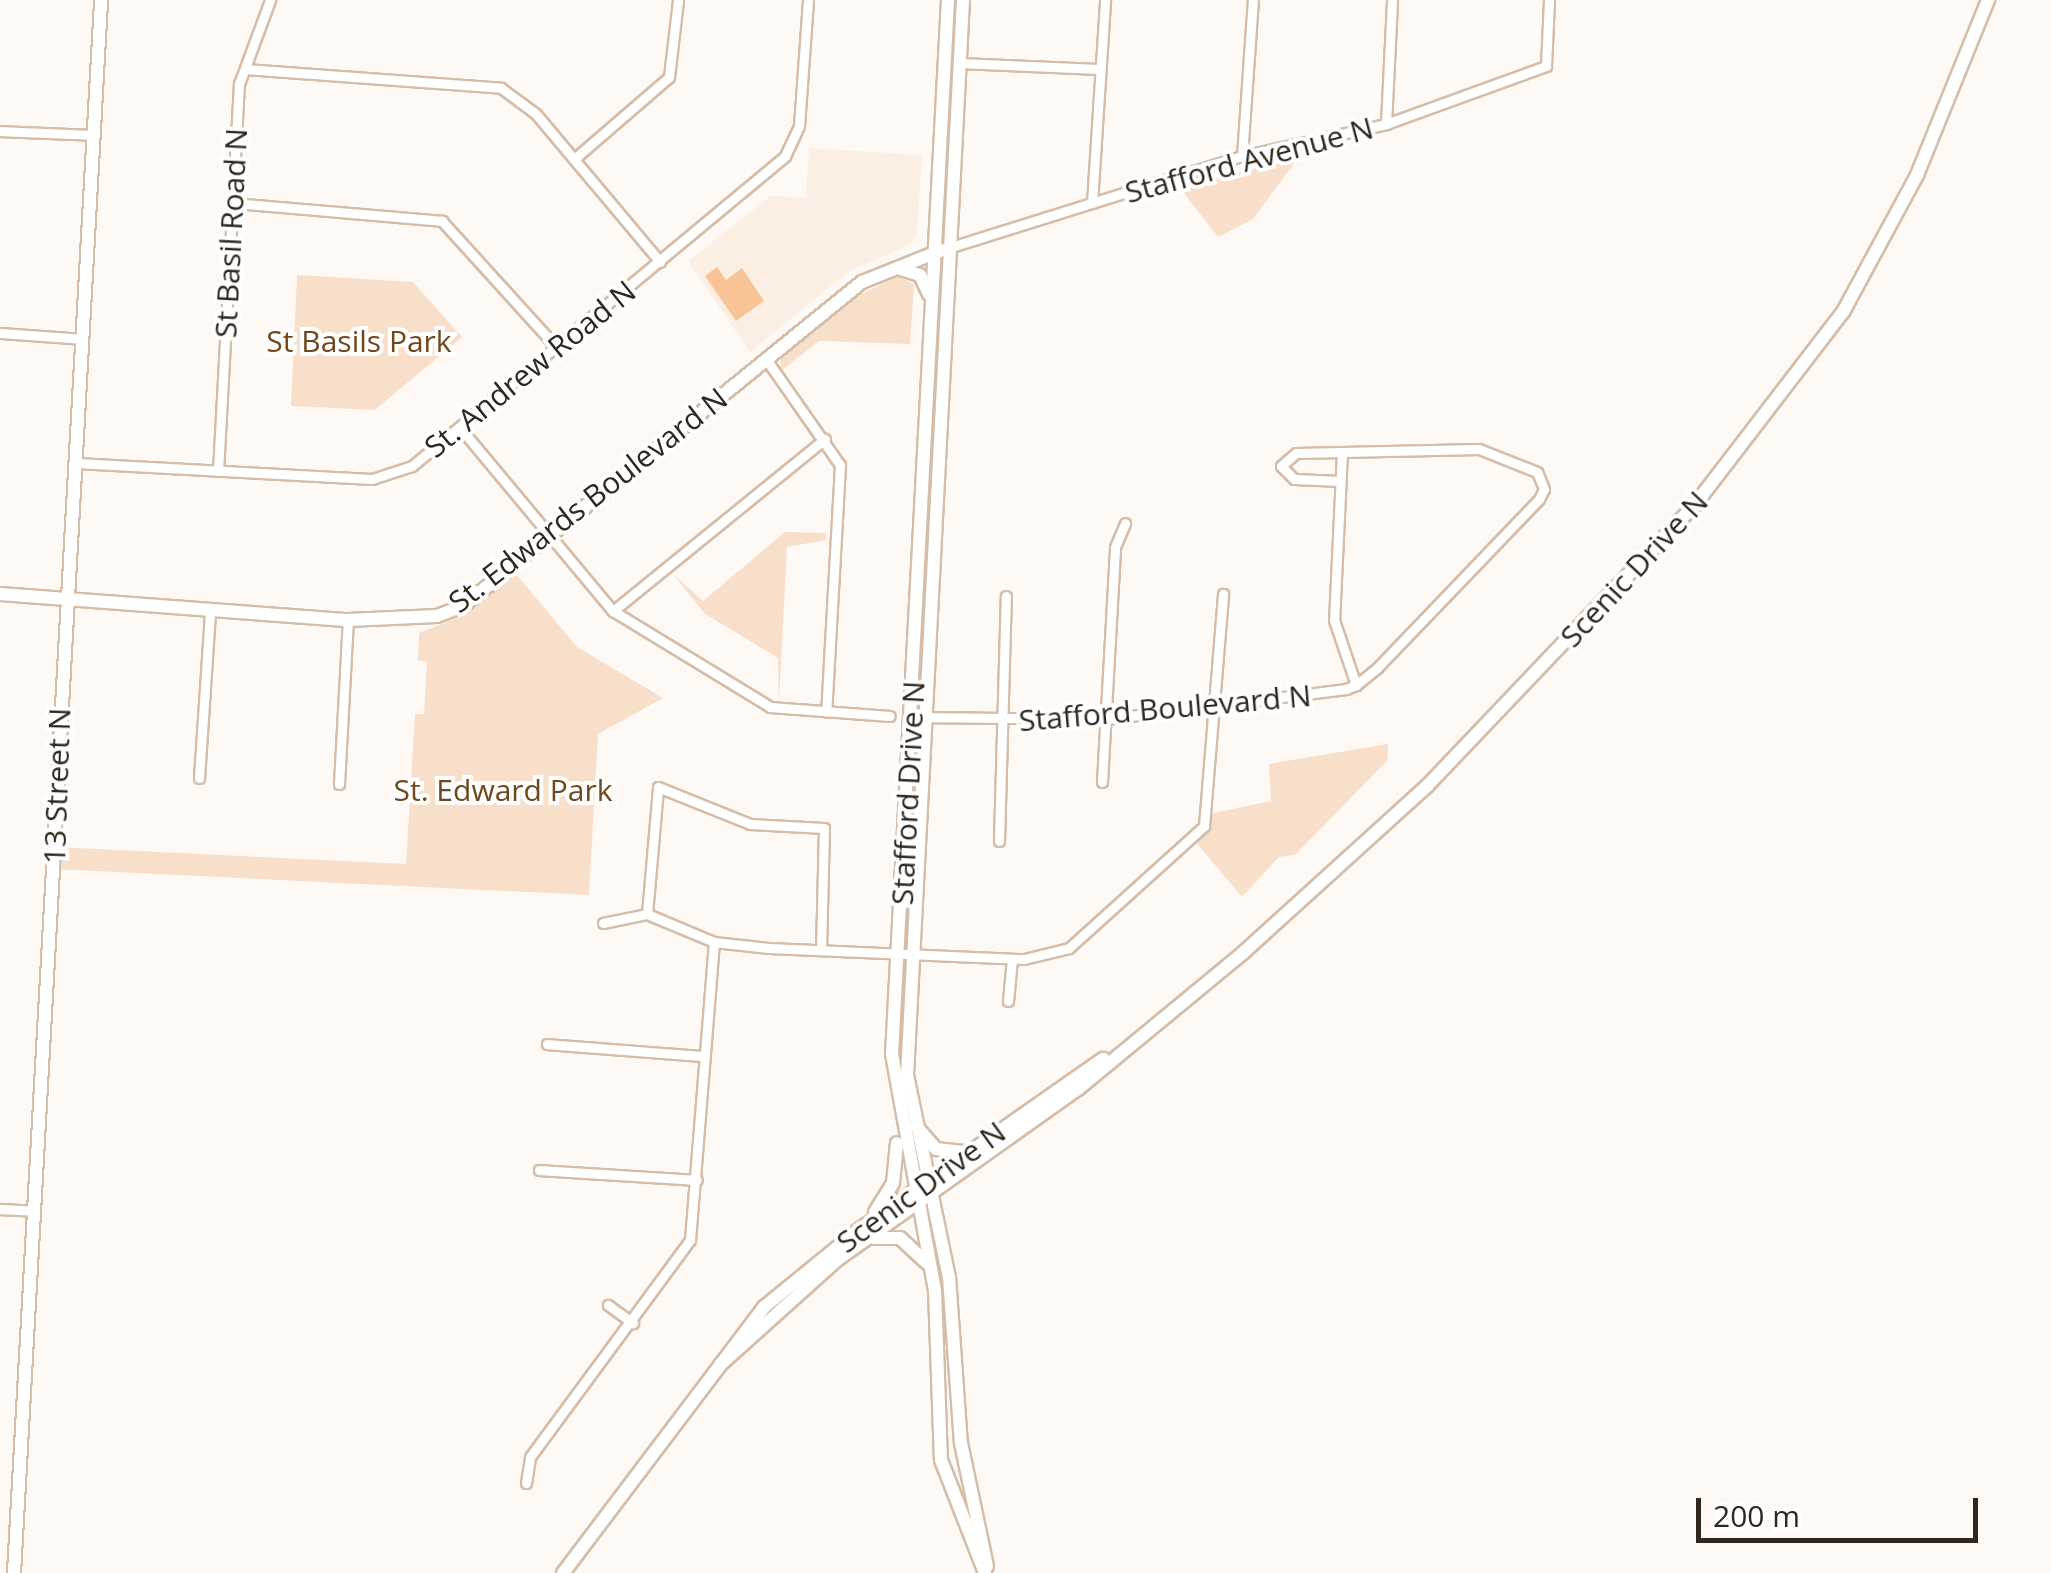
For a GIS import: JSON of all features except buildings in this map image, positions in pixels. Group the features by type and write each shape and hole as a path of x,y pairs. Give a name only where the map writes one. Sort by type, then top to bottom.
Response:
{"main road":[{"name":"13 Street N","path":"14,1572 64,600 76,463 101,0"},
{"name":"Stafford Drive N","path":"948,0 899,954 904,1117 953,1299 961,1443 987,1573"},
{"name":"Stafford Drive N","path":"904,1117 916,953 964,0"},
{"name":"Scenic Drive N","path":"562,1573 764,1307 1143,1033 1427,786 1752,439 1843,312 1891,228 1988,0"},
{"name":"St. Edwards Boulevard N","path":"0,594 414,622 463,606 766,359 885,268 951,247"},
{"path":"885,268 920,275 932,302"},
{"name":"Scenic Drive N","path":"922,1193 980,1144 1143,1033"},
{"path":"904,1117 939,1150 961,1154 980,1144"},
{"path":"861,1235 893,1184 904,1117"},
{"name":"Stafford Drive N","path":"922,1193 935,1290 942,1460 987,1573"},
{"path":"861,1235 888,1235 912,1244 935,1290"}],"street":[{"name":"St Basil Road N","path":"218,471 245,69 270,0"},
{"path":"574,159 669,77 678,0"},
{"name":"St. Andrew Road N","path":"76,463 372,478 412,466 462,430 791,148 808,0"},
{"path":"1092,203 1105,0"},
{"path":"1242,156 1253,0"},
{"path":"1386,124 1392,0"},
{"name":"Stafford Avenue N","path":"951,247 1242,156 1386,124 1546,66 1549,0"},
{"path":"943,62 1100,69"},
{"path":"245,69 494,86 522,100 660,262"},
{"path":"0,130 94,135"},
{"path":"234,203 442,221 557,348"},
{"path":"0,333 83,339"},
{"path":"766,359 840,464 826,712"},
{"path":"462,430 612,611 770,706 890,716"},
{"path":"612,611 825,439"},
{"path":"1340,481 1294,479 1281,466 1296,453 1491,450 1537,472 1544,489 1356,685"},
{"name":"Stafford Boulevard N","path":"913,717 999,721 1106,719 1217,707 1356,685 1334,620 1342,452"},
{"path":"1102,782 1115,547 1125,523"},
{"path":"604,922 647,914 714,942 1012,959 1051,955 1081,941 1196,841 1210,803 1222,594"},
{"path":"999,841 999,721 1006,596"},
{"path":"199,778 210,611"},
{"path":"339,784 348,620"},
{"path":"647,914 658,787 750,824 824,828 821,950"},
{"path":"526,1484 530,1456 633,1323 690,1240 714,942"},
{"path":"1008,1001 1012,959"},
{"path":"547,1044 704,1056"},
{"path":"538,1170 697,1180"},
{"path":"0,1209 35,1211"},
{"path":"608,1305 633,1323"}],"shaded area":[{"path":"809,148 922,155 917,233 909,245 848,272 750,352 688,261 771,196 806,198"}],"green space":[{"path":"1299,157 1253,219 1218,237 1180,188"},
{"name":"St Basils Park","path":"297,275 413,282 462,337 375,410 291,406"},
{"path":"898,276 914,284 910,344 819,341 781,371 780,357 850,300"},
{"path":"785,532 826,533 826,540 787,547 779,702 778,658 705,614 673,574 703,601"},
{"name":"St. Edward Park","path":"516,574 577,647 663,698 598,734 589,895 54,869 55,847 406,864 415,714 424,714 427,662 418,660 419,633 467,614"},
{"path":"1388,744 1387,761 1295,855 1279,857 1242,897 1195,841 1209,814 1271,801 1269,764"}]}
